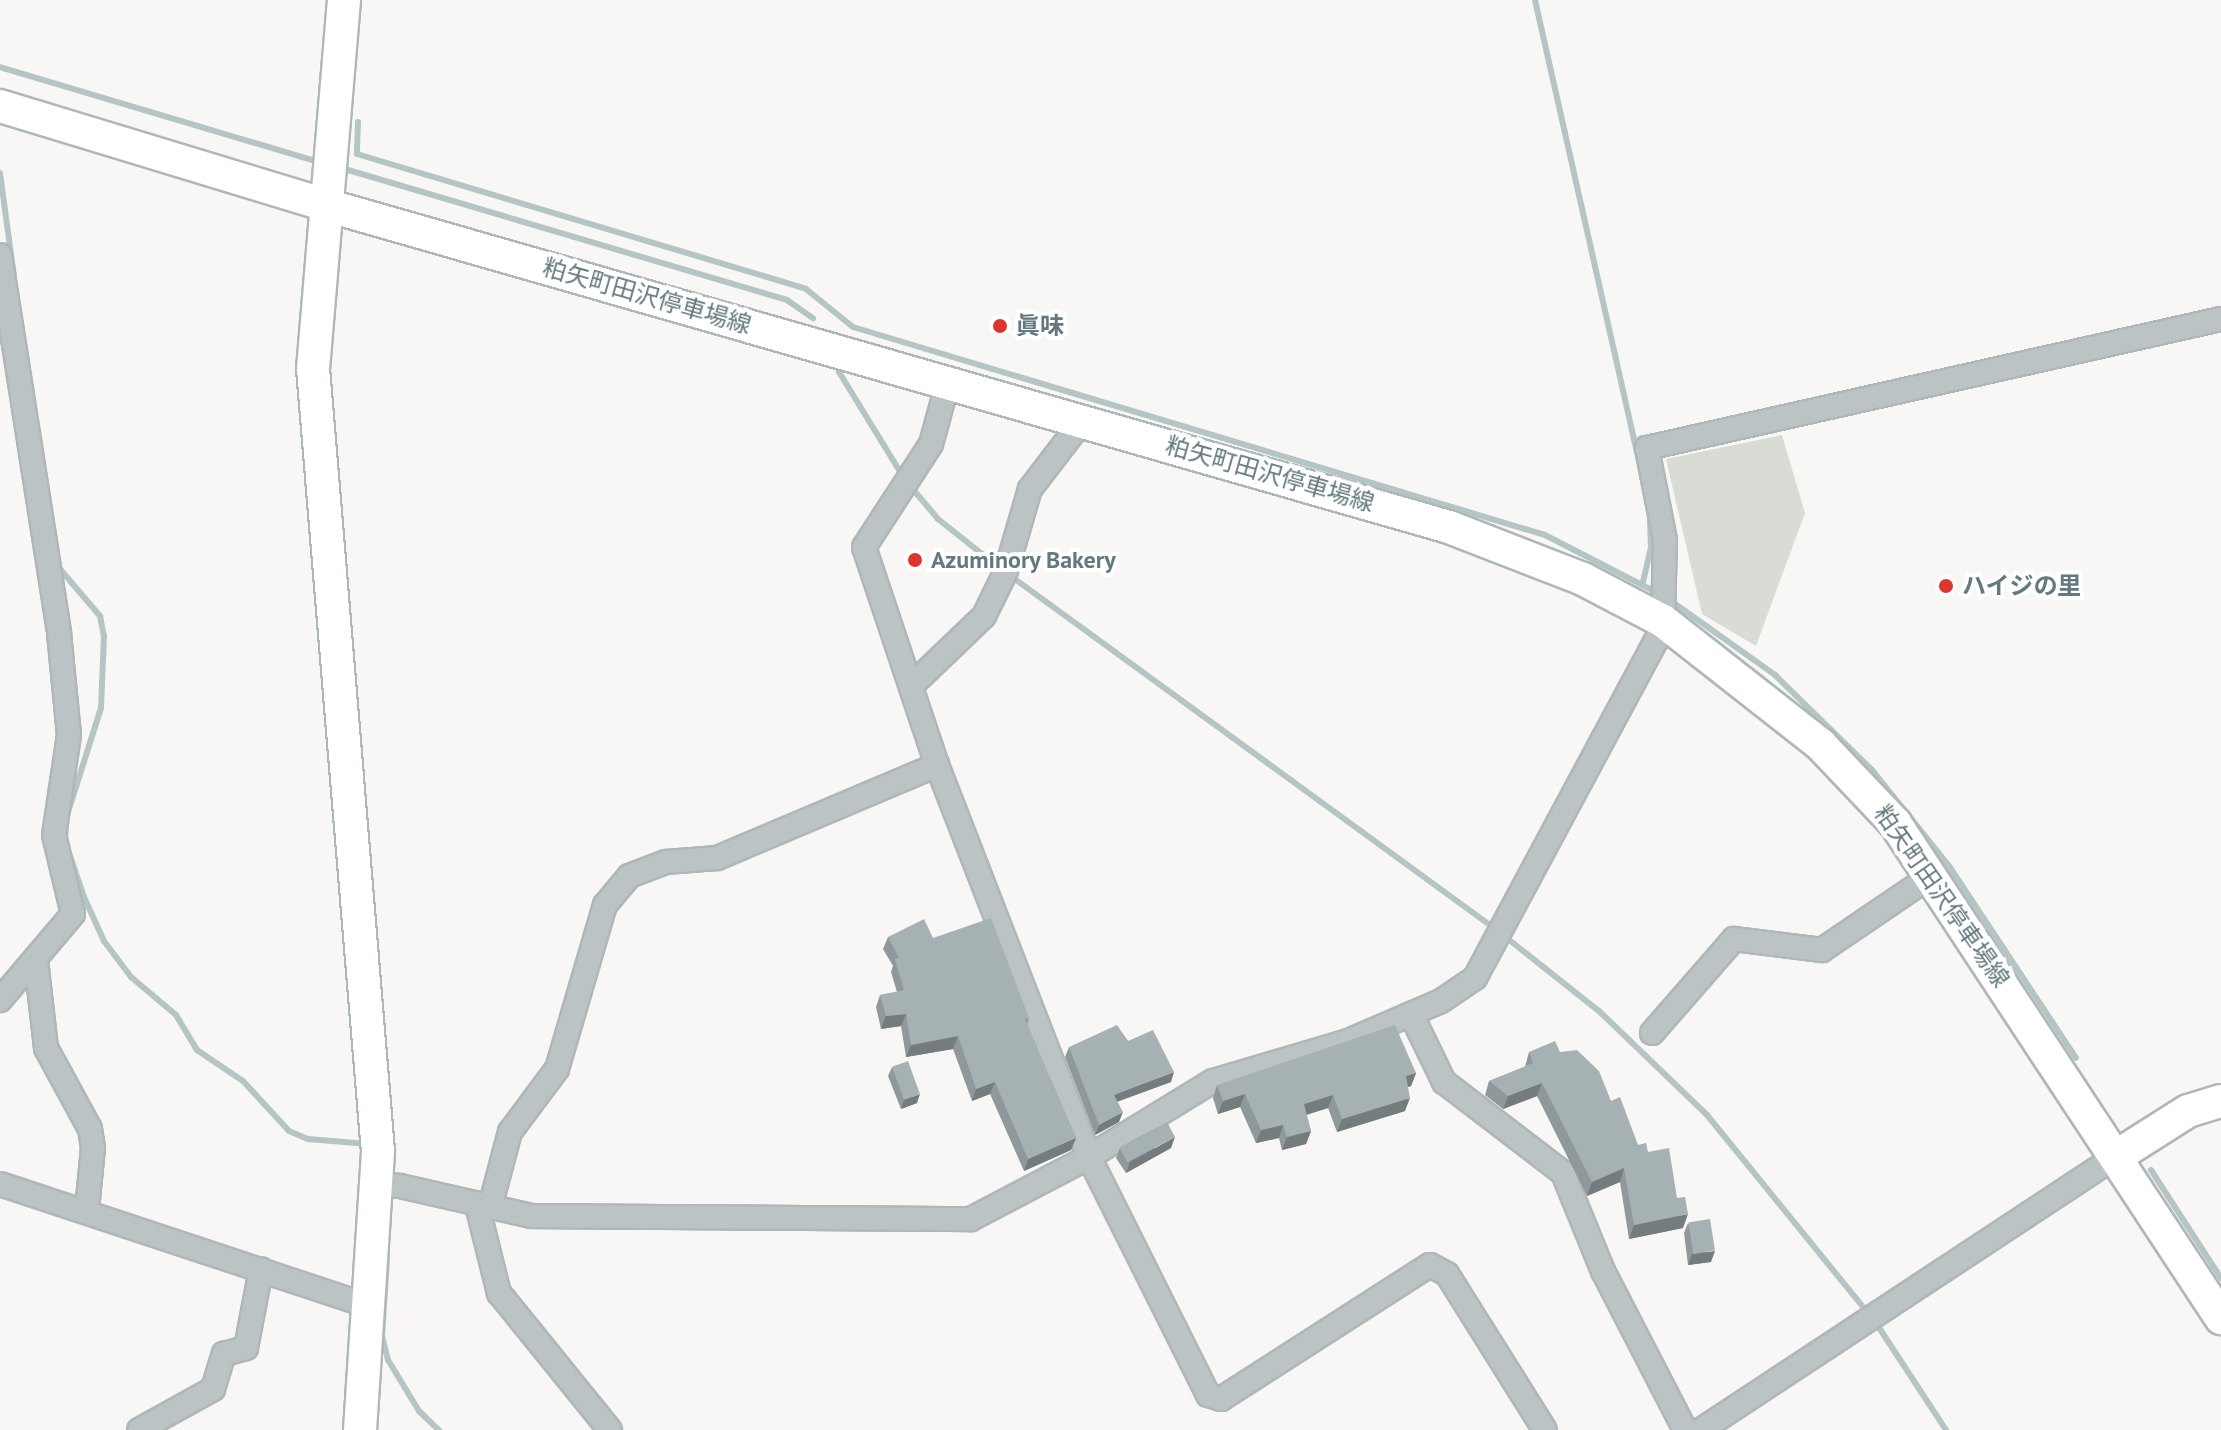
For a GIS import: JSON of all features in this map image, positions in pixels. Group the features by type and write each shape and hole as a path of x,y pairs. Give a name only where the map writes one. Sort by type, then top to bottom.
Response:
{"main road":[{"path":"344,0 313,368 377,1141 387,1186 369,1306 360,1430"},
{"name":"粕矢町田沢停車場線","path":"0,106 327,194 948,382 1449,527 1583,579 1663,621 1831,755 1895,823 2221,1318"},
{"path":"2117,1156 2188,1111 2221,1101"}],"street":[{"path":"0,255 59,633 69,735 54,835 73,914 0,1000"},
{"path":"387,1186 532,1216 971,1219 1089,1157 1213,1081 1348,1041 1411,1014 1475,978 1639,679 1663,621 1665,540 1647,448 2221,319"},
{"path":"948,382 938,428 864,547 937,765 1089,1157 1213,1400 1430,1265 1447,1274 1545,1430"},
{"path":"911,686 984,616 1000,585 1034,482 1083,420"},
{"path":"610,1430 499,1293 483,1206 510,1132 557,1069 605,905 629,876 666,862 717,858 937,765"},
{"path":"1652,1033 1734,939 1822,950 1931,876"},
{"path":"36,960 46,1048 90,1129 87,1209"},
{"path":"1411,1014 1444,1082 1563,1173 1603,1271 1685,1430"},
{"path":"1701,1430 2117,1156"},
{"path":"0,1184 87,1209 369,1306"},
{"path":"139,1430 213,1389 224,1354 246,1348 261,1269"}],"shaded area":[{"path":"1782,435 1805,513 1756,646 1702,614 1666,459"}],"building":[{"path":"991,918 1029,1018 1025,1019 1076,1138 1028,1159 995,1082 976,1089 958,1036 911,1045 906,1014 886,1016 880,995 904,990 895,959 899,958 888,937 924,919 933,938"},
{"path":"1117,1025 1128,1041 1153,1030 1174,1072 1114,1095 1123,1112 1099,1125 1069,1047"},
{"path":"1395,1025 1416,1073 1406,1076 1410,1098 1342,1119 1333,1095 1304,1104 1311,1131 1287,1137 1283,1125 1261,1130 1245,1094 1223,1101 1217,1085"},
{"path":"1555,1041 1560,1052 1577,1050 1599,1071 1611,1101 1620,1097 1638,1145 1646,1143 1648,1152 1669,1148 1677,1198 1685,1197 1688,1214 1634,1225 1624,1168 1592,1182 1542,1083 1508,1096 1489,1081 1533,1063 1529,1052"},
{"path":"908,1061 920,1094 904,1100 892,1067"},
{"path":"1167,1122 1175,1137 1127,1162 1119,1147"},
{"path":"1710,1219 1715,1251 1693,1254 1688,1222"}],"waterway":[{"path":"1535,0 1637,453"},
{"path":"0,67 319,162"},
{"path":"358,122 357,154 806,289 853,327 1545,535 1658,593"},
{"path":"338,167 787,300 813,318"},
{"path":"0,173 14,277"},
{"path":"839,372 904,478"},
{"path":"911,487 938,519 997,566 1494,928"},
{"path":"1643,582 1651,548 1650,519"},
{"path":"60,569 100,616 104,636 101,708 67,815"},
{"path":"1671,601 1775,675 1872,770 1949,866 2076,1058"},
{"path":"66,826 65,841 84,897 104,941 131,977 176,1015 197,1050 243,1081 289,1131 308,1139 368,1144"},
{"path":"1503,935 1599,1011 1707,1115 1869,1314"},
{"path":"2151,1170 2221,1278"},
{"path":"387,1259 382,1336 388,1360 419,1411 439,1430"},
{"path":"1876,1323 1946,1430"}],"place":[{"name":"眞味","path":"1000,326"},
{"name":"Azuminory Bakery","path":"915,560"},
{"name":"ハイジの里","path":"1946,586"}]}
